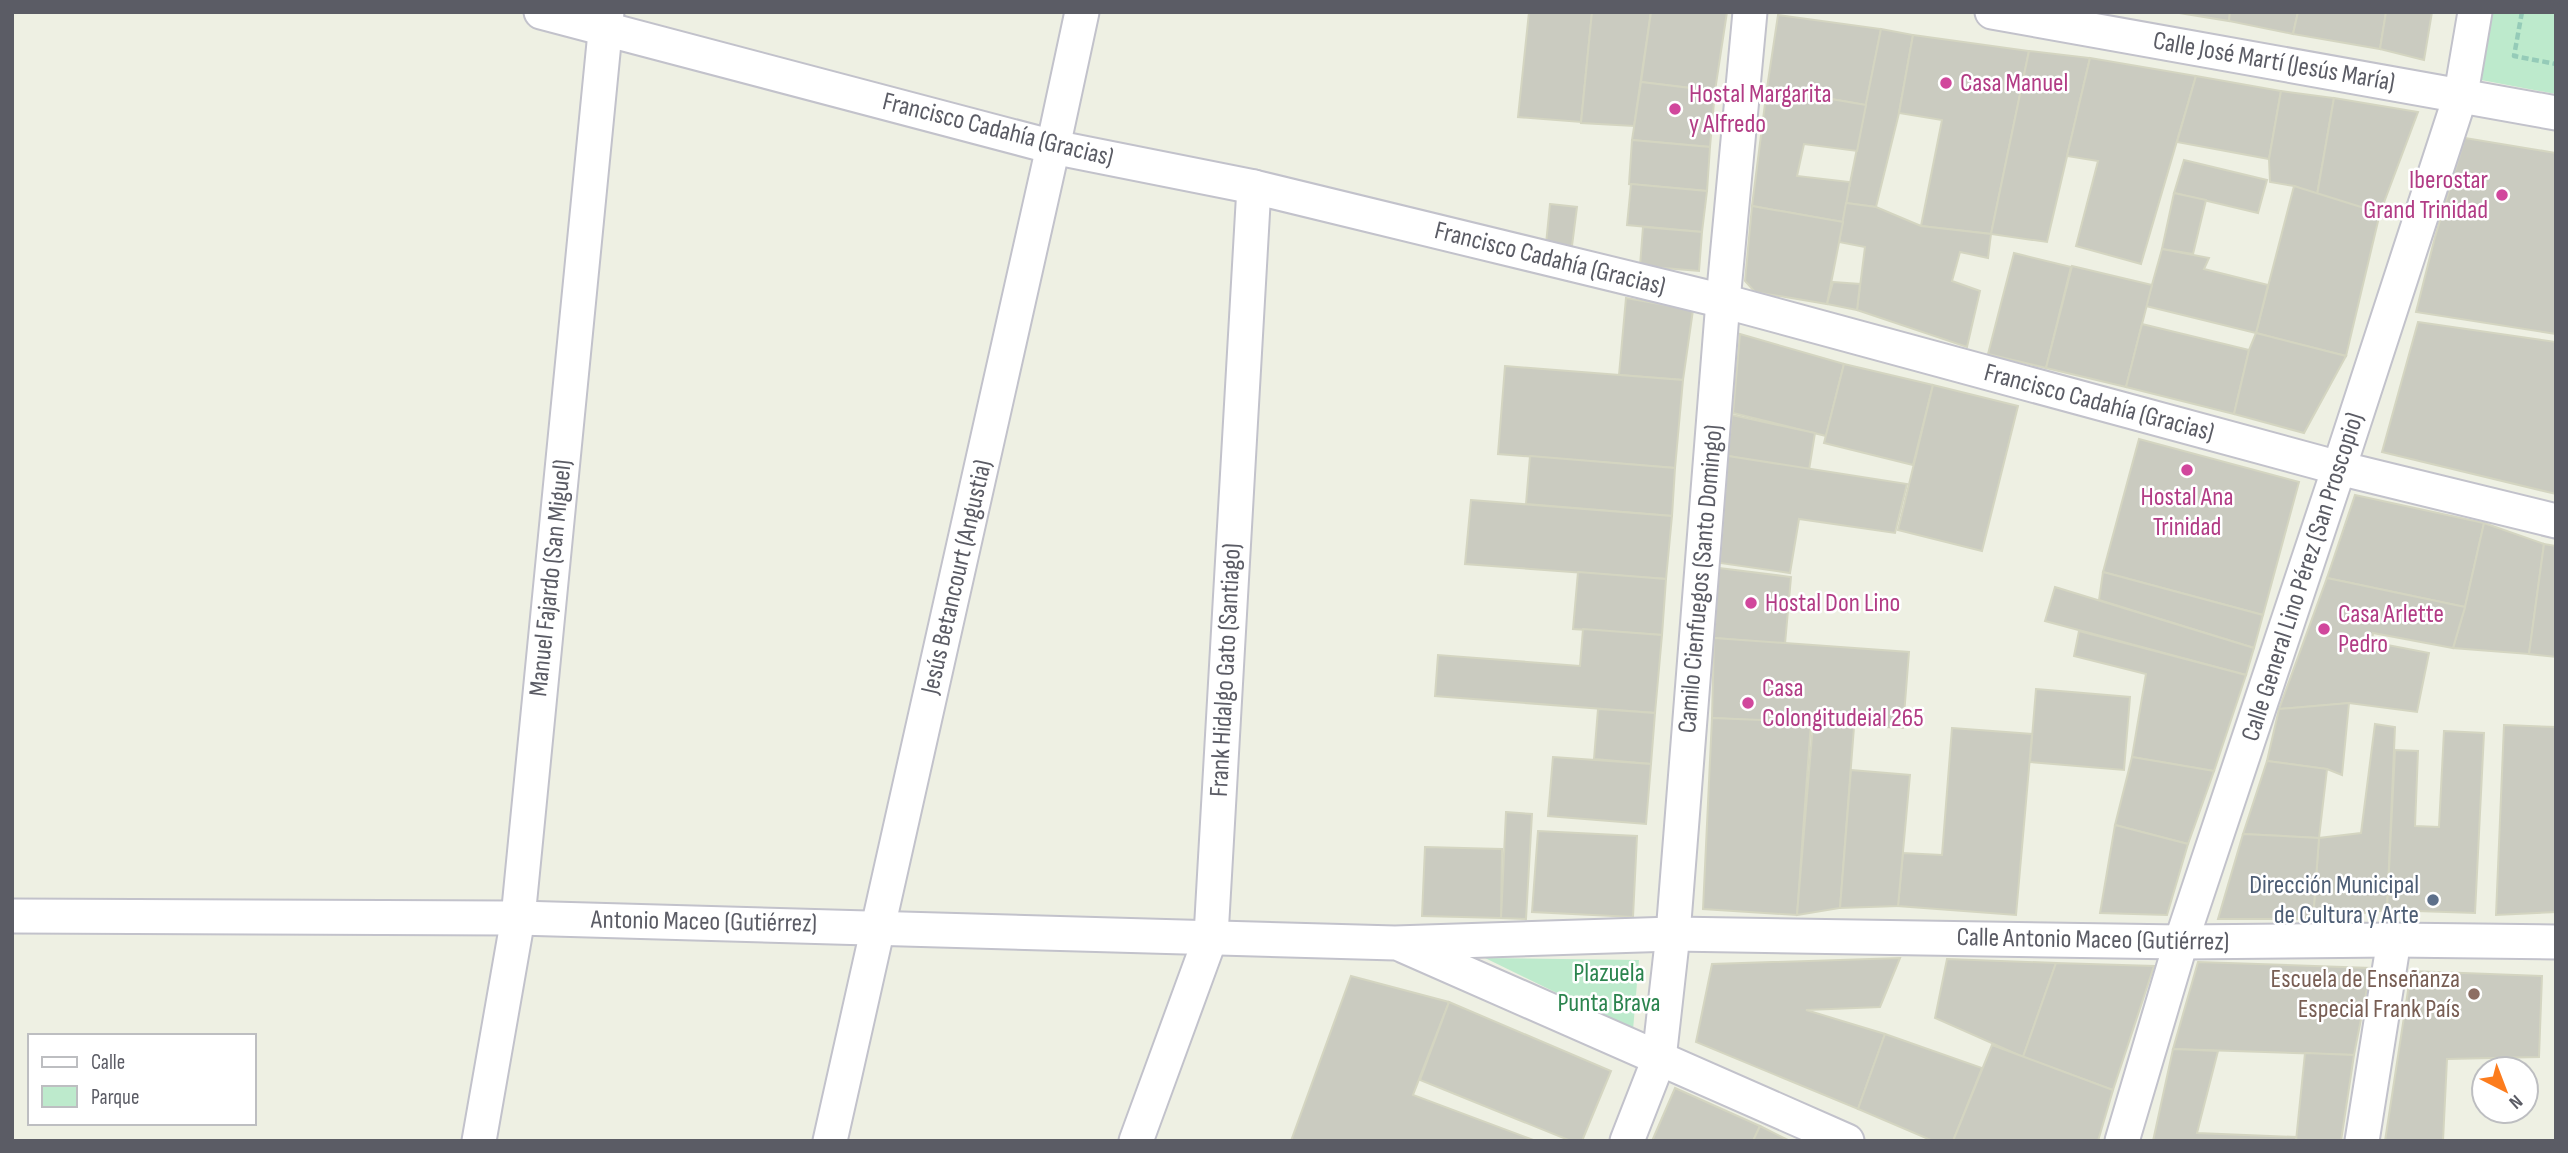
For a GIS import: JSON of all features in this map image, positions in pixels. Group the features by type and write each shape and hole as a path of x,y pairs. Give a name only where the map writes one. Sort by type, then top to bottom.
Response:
{"street":[{"name":"Francisco Cadahía (Gracias)","path":"541,12 606,20 1053,147 1254,187 1723,301 2339,468 2556,521"},
{"name":"Jesús Betancourt (Angustia)","path":"830,1141 1082,12"},
{"name":"Camilo Cienfuegos (Santo Domingo)","path":"1627,1141 1660,1059 1673,934 1723,301 1750,12"},
{"name":"Calle José Martí (Jesús María)","path":"1992,12 2556,113"},
{"name":"Calle General Lino Pérez (San Proscopio)","path":"2122,1141 2181,942 2461,94 2475,12"},
{"name":"Manuel Fajardo (San Miguel)","path":"479,1141 518,918 606,20"},
{"name":"Frank Hidalgo Gato (Santiago)","path":"1136,1141 1211,936 1254,187"},
{"name":"Antonio Maceo (Gutiérrez)","path":"12,916 518,918 1395,943"},
{"name":"Calle Antonio Maceo (Gutiérrez)","path":"1395,943 1673,934 2181,942 2394,940 2556,943"},
{"path":"2362,1141 2394,940"},
{"path":"1395,943 1847,1141"}],"path":[{"path":"2522,12 2514,56 2556,64"}],"green space":[{"path":"2493,12 2556,12 2556,94 2481,80"},
{"name":"Plazuela Punta Brava","path":"1485,958 1639,960 1633,1030"}],"building":[{"path":"1529,12 1592,12 1581,122 1518,117"},
{"path":"1592,12 1651,12 1634,126 1581,123"},
{"path":"1651,12 1727,12 1715,91 1641,82"},
{"path":"2173,12 2230,12 2229,21"},
{"path":"2230,12 2298,12 2293,34 2229,21"},
{"path":"2298,12 2386,12 2380,49 2293,34"},
{"path":"2386,12 2432,12 2424,60 2380,49"},
{"path":"1778,15 1881,29 1866,105 1767,88"},
{"path":"1881,29 1913,35 1899,113 1876,207 1846,203"},
{"path":"1913,35 2029,51 1991,234 1921,226 1942,120 1899,113"},
{"path":"2029,51 2090,58 2047,242 1991,234"},
{"path":"2090,58 2196,76 2141,264 2076,246 2098,161 2067,156"},
{"path":"2196,76 2281,91 2269,159 2177,142"},
{"name":"Hostal Margarita y Alfredo","path":"1641,82 1715,91 1710,147 1632,140"},
{"path":"1767,88 1866,105 1857,151 1804,144 1797,176 1850,182 1843,222 1752,206"},
{"path":"2281,91 2334,98 2317,195 2294,186 2270,182 2269,159"},
{"path":"2334,98 2418,112 2380,213 2317,195"},
{"name":"Iberostar Grand Trinidad","path":"2465,138 2556,153 2556,334 2416,312"},
{"path":"1632,140 1710,147 1707,191 1629,184"},
{"path":"2184,160 2267,180 2258,213 2174,193"},
{"path":"1631,184 1707,191 1702,232 1627,225"},
{"path":"2294,186 2380,213 2346,356 2256,333"},
{"path":"2174,193 2206,200 2193,254 2162,249"},
{"path":"1846,203 1876,207 1921,226 1991,234 1988,258 1960,252 1952,281 1980,291 1967,347 1857,310 1865,247 1839,242"},
{"path":"1550,204 1577,207 1572,246 1546,244"},
{"path":"1752,206 1843,222 1827,304 1755,292 1745,281"},
{"path":"1643,227 1702,232 1699,271 1640,266"},
{"path":"2162,249 2209,258 2204,269 2268,285 2256,333 2146,306"},
{"path":"2014,253 2071,267 2046,368 1988,354"},
{"path":"2072,266 2152,285 2126,387 2046,368"},
{"path":"1833,282 1860,284 1857,310 1827,304"},
{"path":"1626,298 1693,310 1683,380 1619,375"},
{"path":"2418,322 2556,342 2556,494 2382,452"},
{"path":"2142,324 2249,350 2234,414 2126,387"},
{"path":"2256,333 2346,356 2304,433 2234,414 2249,350"},
{"path":"1740,334 1844,364 1826,436 1733,413"},
{"path":"1844,364 1933,385 1913,465 1824,443"},
{"path":"1505,366 1683,380 1675,468 1498,454"},
{"path":"1933,385 2018,406 1982,551 1898,530"},
{"path":"1732,415 1815,433 1809,470 1728,456"},
{"path":"2139,439 2299,482 2263,615 2103,572"},
{"path":"1530,456 1675,468 1672,516 1526,504"},
{"path":"1728,456 1907,484 1895,533 1799,519 1790,573 1720,563"},
{"path":"2355,495 2484,523 2465,607 2327,578"},
{"path":"1471,500 1672,516 1666,579 1465,564"},
{"path":"2484,523 2544,544 2529,654 2453,648"},
{"path":"2544,544 2556,546 2556,657 2529,654"},
{"path":"1719,568 1791,577 1785,644 1714,638"},
{"path":"1578,572 1666,579 1662,635 1573,629"},
{"path":"2103,572 2263,615 2254,648 2099,600"},
{"path":"2327,578 2465,607 2453,648 2373,633 2372,642 2429,653 2417,712 2349,703 2279,709"},
{"path":"2055,587 2254,648 2246,675 2045,621"},
{"path":"1583,629 1662,635 1655,713 1435,696 1438,655 1580,666"},
{"path":"2079,631 2246,675 2214,771 2132,757 2146,674 2074,656"},
{"path":"1714,638 1909,652 1903,728 1712,718"},
{"path":"2036,689 2130,697 2124,770 2030,762"},
{"path":"2349,703 2342,775 2327,769 2267,761 2279,709"},
{"path":"1598,709 1655,713 1651,764 1594,759"},
{"path":"1712,718 1811,722 1797,915 1703,909"},
{"path":"1813,724 1854,727 1840,908 1797,915"},
{"path":"2375,724 2395,727 2387,910 2313,919 2319,838 2361,833"},
{"path":"2504,725 2556,727 2556,912 2496,915"},
{"path":"1952,728 2032,734 2016,915 1898,906 1903,853 1942,855"},
{"path":"2444,731 2484,733 2475,913 2387,910 2395,750 2418,751 2415,826 2439,827"},
{"path":"1553,757 1651,764 1646,824 1548,816"},
{"path":"2132,757 2214,771 2188,844 2115,825"},
{"path":"2267,761 2327,769 2319,838 2243,834"},
{"path":"1851,770 1910,775 1898,906 1840,908"},
{"path":"1506,812 1532,814 1526,919 1501,918"},
{"path":"2115,825 2188,844 2167,915 2100,913"},
{"path":"1538,831 1637,836 1633,917 1532,912"},
{"path":"2243,834 2319,838 2313,919 2218,919"},
{"path":"1425,847 1502,849 1501,918 1422,916"},
{"path":"1900,958 1880,1007 1806,1010 1885,1034 1858,1109 1696,1042 1712,964"},
{"path":"1947,959 2056,963 2023,1057 1935,1018"},
{"path":"2198,962 2371,968 2354,1055 2173,1049"},
{"path":"2056,963 2154,966 2113,1090 2023,1057"},
{"path":"2411,971 2542,976 2539,1055 2470,1055 2470,1058 2447,1059 2443,1141 2385,1141"},
{"path":"1351,976 1449,1002 1413,1095 1536,1141 1291,1141"},
{"path":"1449,1002 1611,1071 1582,1141 1571,1141 1420,1080"},
{"path":"1885,1034 1982,1068 1953,1141 1933,1141 1858,1109"},
{"path":"1992,1045 2113,1090 2098,1141 1953,1141"},
{"path":"2173,1049 2218,1051 2197,1133 2296,1137 2296,1141 2153,1141"},
{"path":"2305,1053 2354,1055 2341,1141 2296,1141"},
{"path":"1675,1088 1760,1126 1753,1141 1652,1141"},
{"path":"1760,1126 1790,1141 1753,1141"}],"place":[{"name":"Casa Manuel","path":"1946,83"},
{"name":"Hostal Margarita y Alfredo","path":"1675,109"},
{"name":"Iberostar Grand Trinidad","path":"2502,195"},
{"name":"Hostal Ana Trinidad","path":"2187,470"},
{"name":"Hostal Don Lino","path":"1751,603"},
{"name":"Casa Arlette Pedro","path":"2324,629"},
{"name":"Casa Colongitudeial 265","path":"1748,703"},
{"name":"Dirección Municipal de Cultura y Arte","path":"2433,900"},
{"name":"Escuela de Enseñanza Especial Frank País","path":"2474,994"}]}
